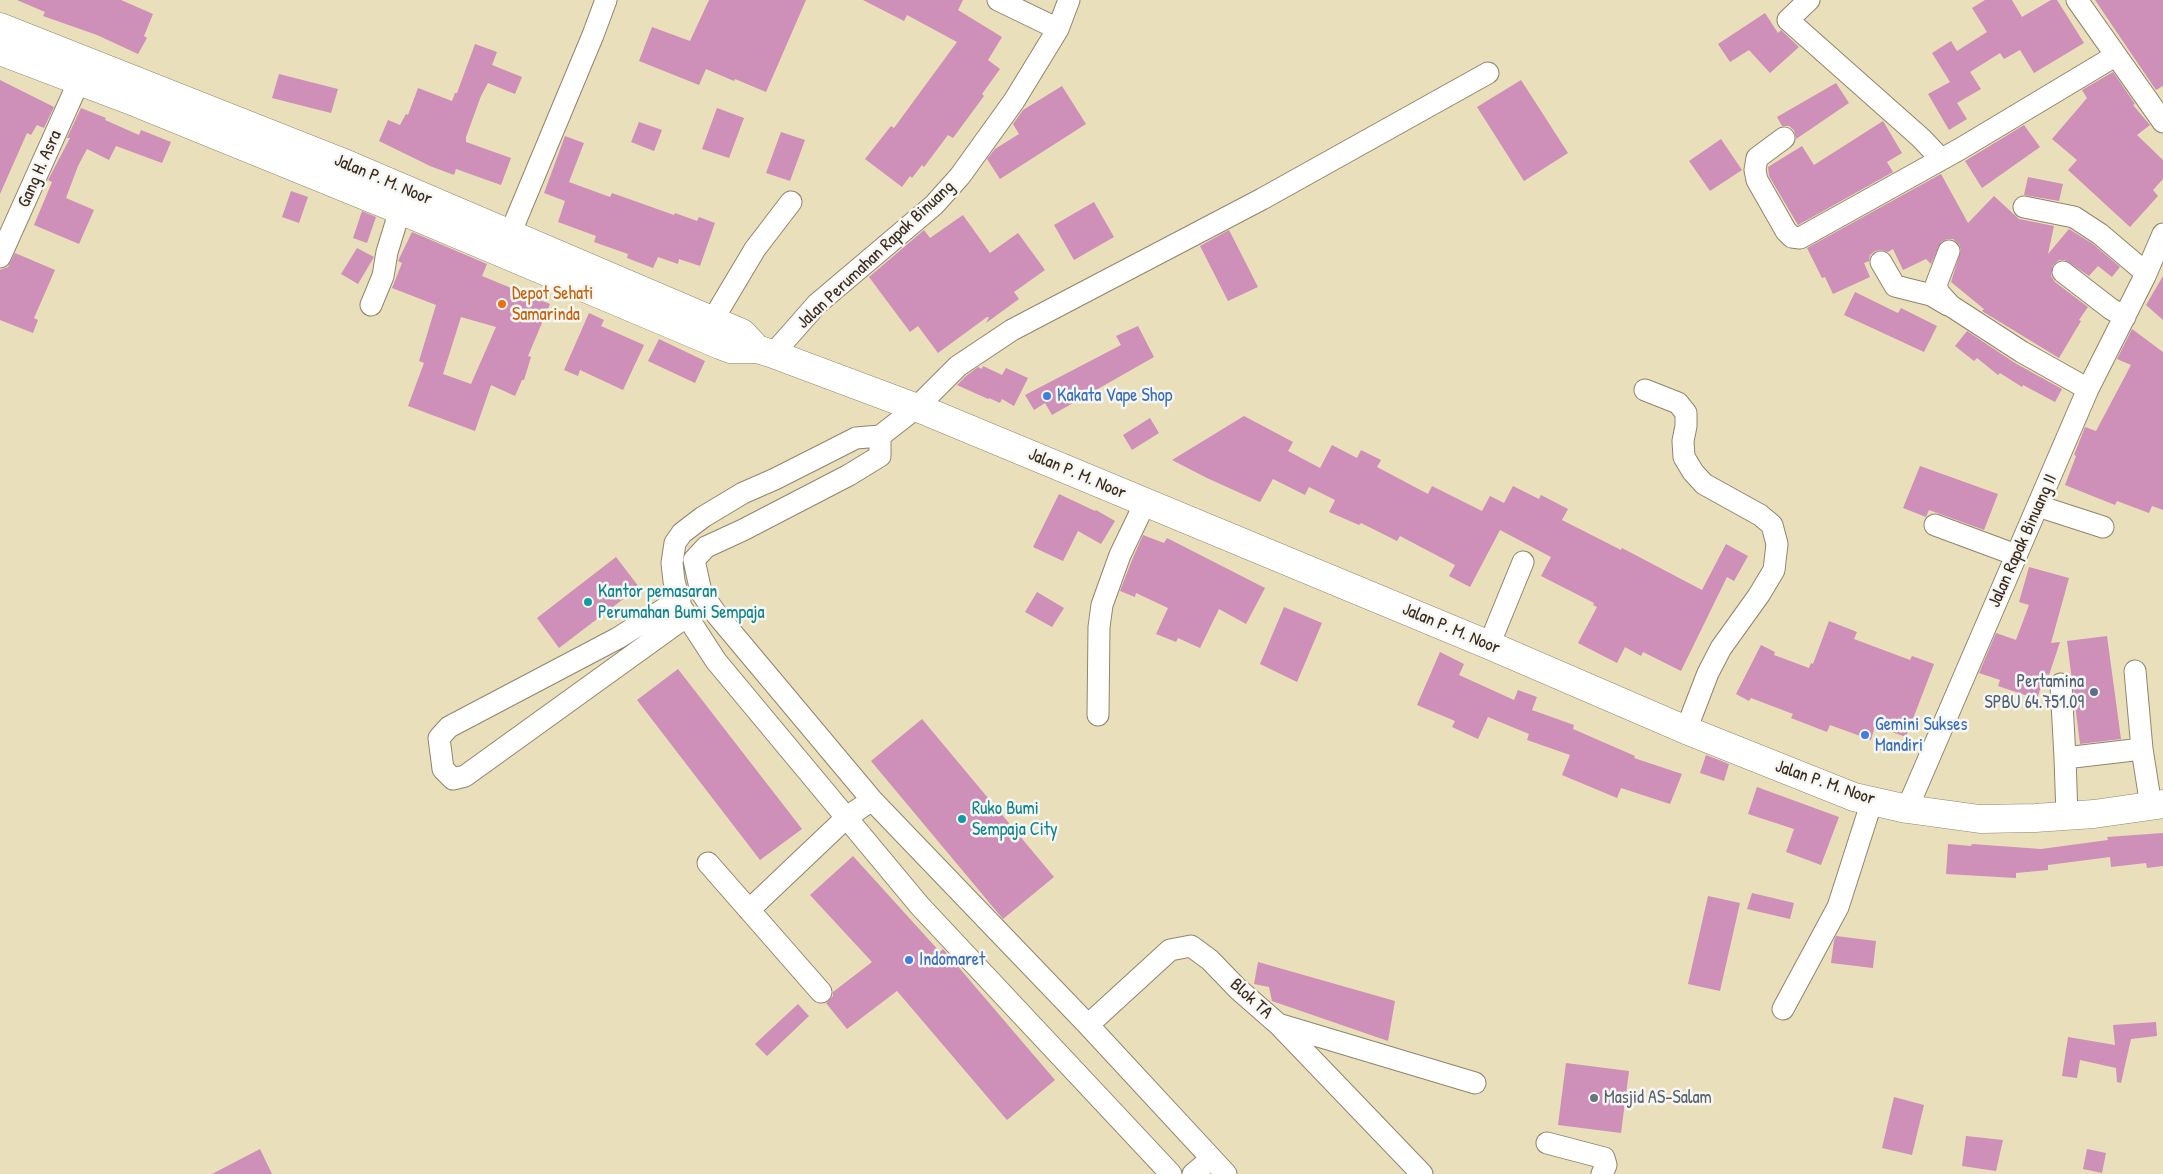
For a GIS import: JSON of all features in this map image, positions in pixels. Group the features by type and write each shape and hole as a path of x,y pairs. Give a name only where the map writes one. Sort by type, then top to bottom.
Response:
{"highway":[{"name":"Jalan P. M. Noor","path":"0,27 350,165 462,225 720,345 731,349 765,352 916,408 1489,645 1686,730 1854,797 1907,809 1980,819 2067,816 2157,805"},
{"name":"Jalan P. M. Noor","path":"0,50 400,210 510,234 742,333 765,352"}],"street":[{"path":"510,234 606,0"},
{"path":"998,0 1058,29"},
{"name":"Jalan Perumahan Rapak Binuang","path":"765,352 817,304 934,205 960,176 1014,101 1058,29 1069,0"},
{"path":"2077,0 2163,122"},
{"path":"1802,6 1788,20 1921,138 1950,154"},
{"path":"1784,138 1757,158 1755,170 1757,180 1786,231 1792,237 1800,238 1950,154 2115,56"},
{"path":"1172,1174 920,906 716,661 683,608 674,581 672,563 675,543 682,533 703,517 743,493 856,438 880,436 916,408 958,366 1012,330 1262,199 1488,73"},
{"name":"Gang H. Asra","path":"0,257 79,81"},
{"path":"712,321 755,249 791,202"},
{"path":"2024,207 2074,217 2100,234 2155,259"},
{"path":"371,305 384,276 387,252 400,210"},
{"path":"1949,251 1936,285 1939,293 1951,306"},
{"name":"Jalan Rapak Binuang II","path":"1907,809 2088,389 2155,259"},
{"path":"1880,262 1895,286 1931,295 2022,352 2088,389"},
{"path":"2063,272 2111,309 2125,317"},
{"path":"1645,390 1678,403 1686,413 1686,426 1682,441 1684,457 1693,472 1704,484 1760,515 1772,525 1777,544 1774,570 1759,595 1721,648 1708,673 1686,730"},
{"path":"672,563 694,560 706,547 849,475 880,456 880,436"},
{"path":"1098,715 1102,605 1120,555 1145,503"},
{"path":"2038,506 2104,527"},
{"path":"1935,525 2016,554"},
{"path":"694,560 701,592 717,615 872,800 1088,1025 1218,1167 1193,1174"},
{"path":"1489,645 1523,562"},
{"path":"683,608 465,776 453,779 443,770 439,738 449,727 618,638 683,608"},
{"path":"2135,671 2142,749 2157,805"},
{"path":"2061,684 2067,816"},
{"path":"2065,758 2142,749"},
{"path":"749,910 847,818 872,800"},
{"path":"1783,1009 1838,907 1872,801"},
{"path":"708,863 821,992"},
{"name":"Blok TA","path":"1088,1025 1170,950 1191,946 1210,960 1238,989 1278,1024 1476,1083"},
{"path":"1278,1024 1422,1174"},
{"path":"1547,1143 1604,1158 1606,1165 1602,1174"}],"building":[{"path":"17,0 121,0 153,14 144,36 147,38 138,54 97,35 43,16 45,12"},
{"path":"709,0 806,0 766,92 706,69 699,85 639,61 652,27 690,41"},
{"path":"863,0 963,0 958,10 1002,37 988,60 1000,69 982,94 984,96 953,138 948,135 924,167 922,165 902,187 865,159 891,126 894,128 957,42 907,15 904,21"},
{"path":"1985,0 2012,0 2022,17 2051,0 2057,0 2084,43 2034,73 2020,50 2004,59 2000,53 1970,72 1981,89 1957,103 1967,119 1949,130 1928,94 1950,82 1932,53 1951,41 1957,51 1987,32 1972,8"},
{"path":"2095,0 2163,0 2163,86 2156,90"},
{"path":"1765,13 1778,33 1781,30 1799,47 1770,73 1749,50 1730,62 1718,44"},
{"path":"475,44 497,52 492,65 522,77 515,94 488,83 481,96 466,137 466,142 511,158 501,185 456,169 454,175 430,166 379,141 388,120 400,125 406,114 408,115 418,88 452,101 455,93 457,93"},
{"path":"2113,72 2135,104 2133,105 2150,125 2137,135 2163,160 2163,179 2153,190 2158,196 2130,227 2068,170 2077,160 2052,139 2087,98 2082,90"},
{"path":"279,74 338,89 331,113 272,98"},
{"path":"0,80 54,107 44,128 37,125 31,135 27,133 0,194"},
{"path":"1521,80 1568,153 1524,181 1477,107"},
{"path":"1836,83 1849,103 1796,139 1794,130 1789,126 1782,126 1777,117"},
{"path":"1062,86 1086,124 1000,179 987,159 995,149 1019,134 1013,124 1023,110"},
{"path":"81,108 139,135 141,130 171,142 162,163 116,146 109,160 87,149 78,166 66,198 94,210 79,244 34,225 52,182 48,180 70,138 67,138"},
{"path":"717,108 744,118 729,158 702,149"},
{"path":"1883,121 1902,153 1887,162 1893,172 1798,225 1769,176 1768,167 1802,146 1814,165"},
{"path":"639,122 662,130 654,151 631,142"},
{"path":"2024,125 2040,147 1982,188 1965,161"},
{"path":"781,132 805,140 790,181 766,173"},
{"path":"565,136 584,143 569,182 610,197 612,193 674,215 675,213 697,221 699,217 715,223 700,266 679,259 678,264 658,257 653,268 627,258 628,254 594,242 596,236 558,222 565,201 544,193"},
{"path":"1721,139 1742,170 1710,191 1689,161"},
{"path":"1941,174 1968,223 1994,196 2019,219 2054,226 2048,254 2069,229 2093,244 2120,267 2112,277 2098,266 2089,276 2065,260 2059,260 2053,265 2051,276 2055,282 2088,307 2059,358 1982,311 1984,309 1951,282 1961,250 1959,244 1953,239 1941,242 1931,264 1926,259 1903,270 1893,249 1888,252 1875,251 1870,255 1869,261 1864,263 1870,277 1833,294 1825,277 1822,278 1807,248"},
{"path":"2028,177 2063,184 2059,201 2024,195"},
{"path":"291,191 308,197 299,223 282,217"},
{"path":"1094,202 1114,237 1074,260 1054,225"},
{"path":"362,211 376,217 367,243 353,238"},
{"path":"963,215 990,253 1018,233 1045,270 1014,292 1019,299 986,323 989,317 987,317 938,353 918,326 910,332 869,277 924,230 930,238"},
{"path":"1229,230 1258,287 1228,301 1200,246"},
{"path":"412,232 487,264 482,276 550,304 528,356 531,357 524,380 522,380 515,396 491,385 475,431 408,406 424,363 419,361 436,305 392,288 402,263 398,261","holes":["461,317 496,327 471,384 443,374"]},
{"path":"357,248 374,257 358,284 341,274"},
{"path":"15,253 55,270 34,318 38,320 33,333 0,320 0,270 8,267"},
{"path":"2163,276 2163,320 2146,305"},
{"path":"1855,292 1898,313 1901,308 1937,326 1924,352 1844,315"},
{"path":"589,313 604,320 601,326 644,345 623,390 580,370 578,376 564,370"},
{"path":"1138,326 1154,357 1052,415 1045,403 1034,410 1025,395 1121,345 1116,336"},
{"path":"2132,329 2163,352 2163,510 2152,506 2149,513 2117,501 2115,505 2065,485 2085,427 2096,431 2131,365 2117,359"},
{"path":"1967,331 2015,363 2062,389 2055,402 2023,385 2022,387 2000,373 1998,375 1977,358 1974,361 1955,346"},
{"path":"659,339 705,361 695,383 648,361"},
{"path":"983,366 1002,375 1006,368 1028,378 1014,406 1002,399 1000,403 988,399 957,385 978,367 982,369"},
{"path":"1244,416 1293,442 1288,451 1320,468 1332,445 1357,458 1361,450 1381,460 1377,467 1428,494 1432,486 1482,511 1490,496 1504,503 1513,486 1539,499 1541,495 1568,509 1562,520 1621,550 1622,548 1702,590 1726,544 1748,556 1734,581 1727,577 1681,671 1643,652 1641,656 1625,647 1617,663 1578,643 1597,607 1593,605 1594,603 1541,576 1551,557 1500,530 1470,587 1449,576 1455,565 1400,536 1397,541 1361,523 1359,525 1329,512 1335,500 1309,487 1305,495 1273,479 1260,502 1172,460"},
{"path":"1150,418 1159,433 1132,450 1123,435"},
{"path":"1920,466 1998,494 1984,530 1929,510 1926,517 1903,508"},
{"path":"1059,494 1096,510 1115,521 1101,544 1078,531 1063,561 1033,547"},
{"path":"1143,535 1164,543 1167,538 1265,588 1246,624 1219,609 1200,648 1178,638 1176,642 1156,634 1168,608 1136,593 1135,597 1120,591"},
{"name":"Kantor pemasaran Perumahan Bumi Sempaja","path":"616,557 639,587 559,648 537,618"},
{"path":"2029,567 2069,578 2051,643 2060,642 2049,675 2045,674 2037,699 1998,686 2000,680 1979,673 1996,633 2016,640 2029,605 2019,602"},
{"path":"1037,592 1064,608 1052,627 1025,612"},
{"path":"1284,607 1322,623 1297,682 1260,664"},
{"path":"1829,621 1857,632 1854,639 1910,660 1912,656 1934,664 1906,737 1875,726 1871,740 1830,725 1827,732 1791,718 1793,714 1751,698 1749,701 1736,694 1761,645 1775,652 1774,655 1809,668 1811,663 1813,664"},
{"name":"Pertamina SPBU 64.751.09","path":"2107,636 2121,739 2080,744 2067,641"},
{"path":"1440,652 1464,664 1459,675 1514,700 1518,690 1537,697 1532,710 1574,725 1573,729 1635,756 1634,758 1682,774 1670,804 1621,788 1617,798 1562,775 1570,755 1527,740 1529,734 1488,717 1478,739 1452,727 1455,721 1417,705"},
{"path":"678,669 802,829 760,860 637,700"},
{"name":"Ruko Bumi Sempaja City","path":"922,719 1054,877 1003,919 871,761"},
{"path":"1706,755 1729,764 1724,781 1700,773"},
{"path":"1757,787 1839,817 1821,865 1786,852 1794,829 1748,814"},
{"path":"2163,833 2163,866 2147,868 2146,863 2111,867 2110,857 2048,865 2048,870 2016,873 2016,878 1946,874 1948,844 2041,849 2108,840 2107,837"},
{"path":"853,856 940,952 943,949 1055,1080 1007,1120 897,991 847,1029 826,1003 833,996 833,992 872,962 810,895"},
{"path":"1752,893 1794,903 1790,919 1747,909"},
{"path":"1708,896 1740,903 1720,991 1688,984"},
{"path":"1836,936 1876,941 1873,968 1831,963"},
{"path":"1258,962 1395,1001 1388,1041 1272,1001 1269,987 1254,984"},
{"path":"798,1004 809,1016 767,1056 755,1044"},
{"path":"2156,1022 2157,1036 2131,1039 2121,1083 2117,1082 2116,1068 2080,1060 2077,1078 2062,1076 2068,1037 2115,1045 2113,1025"},
{"name":"Masjid AS-Salam","path":"1566,1063 1629,1071 1621,1133 1558,1125"},
{"path":"1894,1097 1924,1105 1912,1155 1882,1148"},
{"path":"1966,1136 2003,1140 1996,1171 1962,1166"},
{"path":"260,1149 272,1174 212,1174"},
{"path":"2087,1149 2106,1153 2102,1173 2083,1169"}],"place":[{"name":"Depot Sehati Samarinda","path":"502,304"},
{"name":"Kakata Vape Shop","path":"1047,396"},
{"name":"Kantor pemasaran Perumahan Bumi Sempaja","path":"588,602"},
{"name":"Pertamina SPBU 64.751.09","path":"2094,692"},
{"name":"Gemini Sukses Mandiri","path":"1865,735"},
{"name":"Ruko Bumi Sempaja City","path":"962,819"},
{"name":"Indomaret","path":"909,960"},
{"name":"Masjid AS-Salam","path":"1594,1098"}]}
